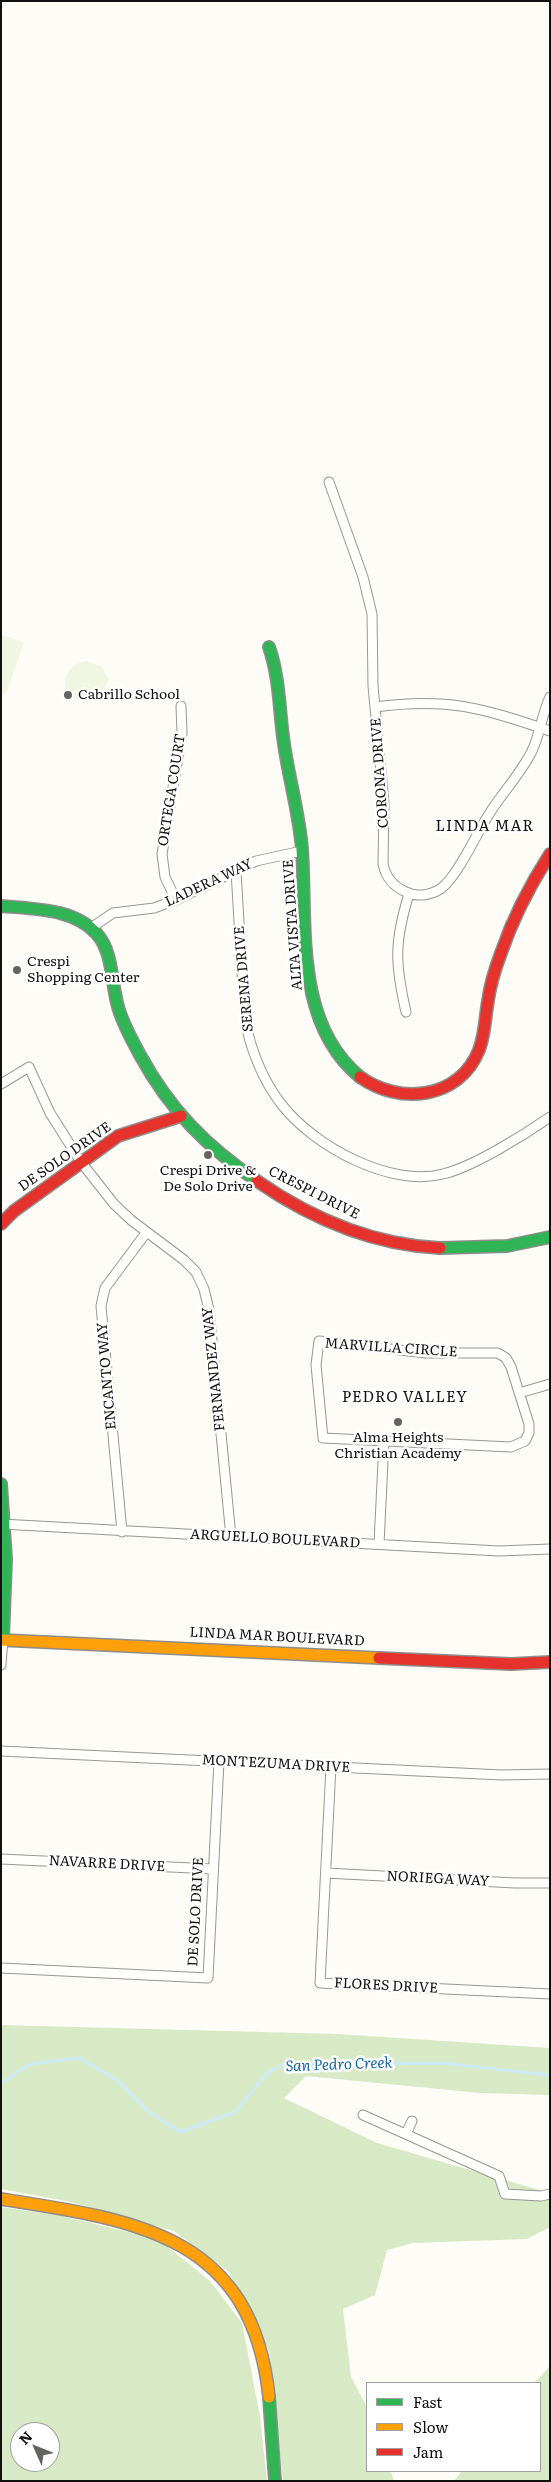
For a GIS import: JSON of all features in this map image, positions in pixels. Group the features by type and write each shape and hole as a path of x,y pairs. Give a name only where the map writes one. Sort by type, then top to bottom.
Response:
{"main road":[{"name":"ALTA VISTA DRIVE","path":"269,647 278,677 283,745 298,809 310,982 321,1028 336,1052 365,1080 389,1092 415,1096 440,1089 452,1083 471,1065 478,1053 482,1040 489,992 502,948 522,903 550,854"},
{"name":"CRESPI DRIVE","path":"1,906 65,915 91,928 106,949 116,1003 129,1035 161,1090 181,1116 208,1143 255,1180 308,1210 368,1236 406,1244 468,1247 506,1246 550,1237"},
{"name":"DE SOLO DRIVE","path":"1,1224 14,1211 118,1136 181,1116"},
{"path":"1,1484 6,1570 2,1638"},
{"name":"LINDA MAR BOULEVARD","path":"2,1638 501,1663 550,1662"},
{"path":"1,2199 138,2224 180,2242 216,2269 242,2302 261,2349 267,2384 275,2481"}],"street":[{"name":"CORONA DRIVE","path":"329,482 347,528 368,596 374,633 372,686 384,803 383,864 391,882 409,894"},
{"path":"406,1012 396,959 399,929 409,894 422,895 436,891 451,877 493,806 526,762 550,697"},
{"path":"375,707 416,702 449,703 483,709 550,731"},
{"name":"ORTEGA COURT","path":"176,900 166,876 162,854 182,733 181,706"},
{"name":"LADERA WAY","path":"91,928 113,913 154,908 176,900 265,858 302,851"},
{"name":"SERENA DRIVE","path":"236,871 245,1008 249,1039 260,1067 274,1094 292,1117 315,1136 355,1159 382,1171 413,1177 428,1177 450,1172 471,1163 550,1117"},
{"name":"FERNANDEZ WAY","path":"1,1084 29,1066 64,1139 114,1204 146,1233 184,1260 196,1272 204,1289 209,1310 231,1537"},
{"name":"ENCANTO WAY","path":"122,1532 101,1306 105,1288 146,1233"},
{"name":"MARVILLA CIRCLE","path":"319,1341 426,1353 498,1353 511,1367 519,1393 529,1432 526,1441 518,1446 323,1438 316,1365 319,1341"},
{"path":"519,1393 550,1384"},
{"path":"379,1544 384,1441"},
{"name":"ARGUELLO BOULEVARD","path":"3,1524 122,1532 499,1551 550,1548"},
{"path":"1,1665 2,1638"},
{"name":"MONTEZUMA DRIVE","path":"1,1751 502,1775 550,1774"},
{"name":"DE SOLO DRIVE","path":"1,1968 208,1978 219,1761"},
{"name":"FLORES DRIVE","path":"331,1766 320,1983 550,1994"},
{"name":"NAVARRE DRIVE","path":"1,1859 213,1869"},
{"name":"NORIEGA WAY","path":"326,1873 515,1883 550,1883"},
{"path":"363,2115 499,2176 502,2191 505,2194 541,2196 550,2194"},
{"path":"406,2134 412,2121"}],"green space":[{"path":"1,635 24,642 6,694 1,693"},
{"path":"86,661 102,667 109,679 100,698 88,703 68,697 65,684 70,669"},
{"path":"1,2025 338,2034 550,2048 550,2095 480,2093 306,2076 284,2098 377,2143 550,2193 550,2227 527,2239 413,2243 387,2250 375,2295 343,2309 351,2377 366,2405 366,2472 391,2472 394,2481 283,2481 269,2351 229,2272 174,2231 66,2201 1,2189"},
{"path":"1,2207 57,2215 158,2239 210,2281 242,2323 260,2416 267,2481 1,2481"},
{"path":"550,2366 550,2481 454,2481 461,2472 541,2472 541,2382 535,2382"}],"waterway":[{"name":"San Pedro Creek","path":"1,2083 30,2064 80,2058 117,2080 148,2111 180,2132 235,2112 267,2073 282,2065 442,2063 550,2075"}],"traffic: fast":[{"path":"269,647 273,659 288,770 301,836 305,940 308,971 314,1001 324,1029 339,1055 360,1077"},
{"path":"1,906 52,911 77,919 88,925 97,934 109,960 116,1001 121,1016 152,1075 191,1126 221,1154 257,1181"},
{"path":"440,1248 507,1246 550,1237"},
{"path":"1,1484 6,1559 3,1639"},
{"path":"269,2397 275,2481"}],"traffic: slow":[{"path":"1,1640 379,1658"},
{"path":"1,2199 98,2216 141,2228 180,2245 213,2269 239,2301 258,2343 269,2397"}],"traffic: jam":[{"path":"360,1077 375,1086 392,1092 427,1093 443,1088 470,1067 481,1044 491,983 506,940 522,902 550,854"},
{"path":"1,1224 14,1211 118,1136 181,1116"},
{"path":"257,1181 299,1207 344,1228 391,1242 440,1248"},
{"path":"379,1658 511,1664 550,1662"}],"place":[{"name":"Cabrillo School","path":"68,695"},
{"name":"Crespi Shopping Center","path":"17,970"},
{"name":"Crespi Drive & De Solo Drive","path":"208,1155"},
{"name":"Alma Heights Christian Academy","path":"398,1422"}],"district":[{"name":"LINDA MAR","path":"485,827"},
{"name":"PEDRO VALLEY","path":"405,1398"}]}
